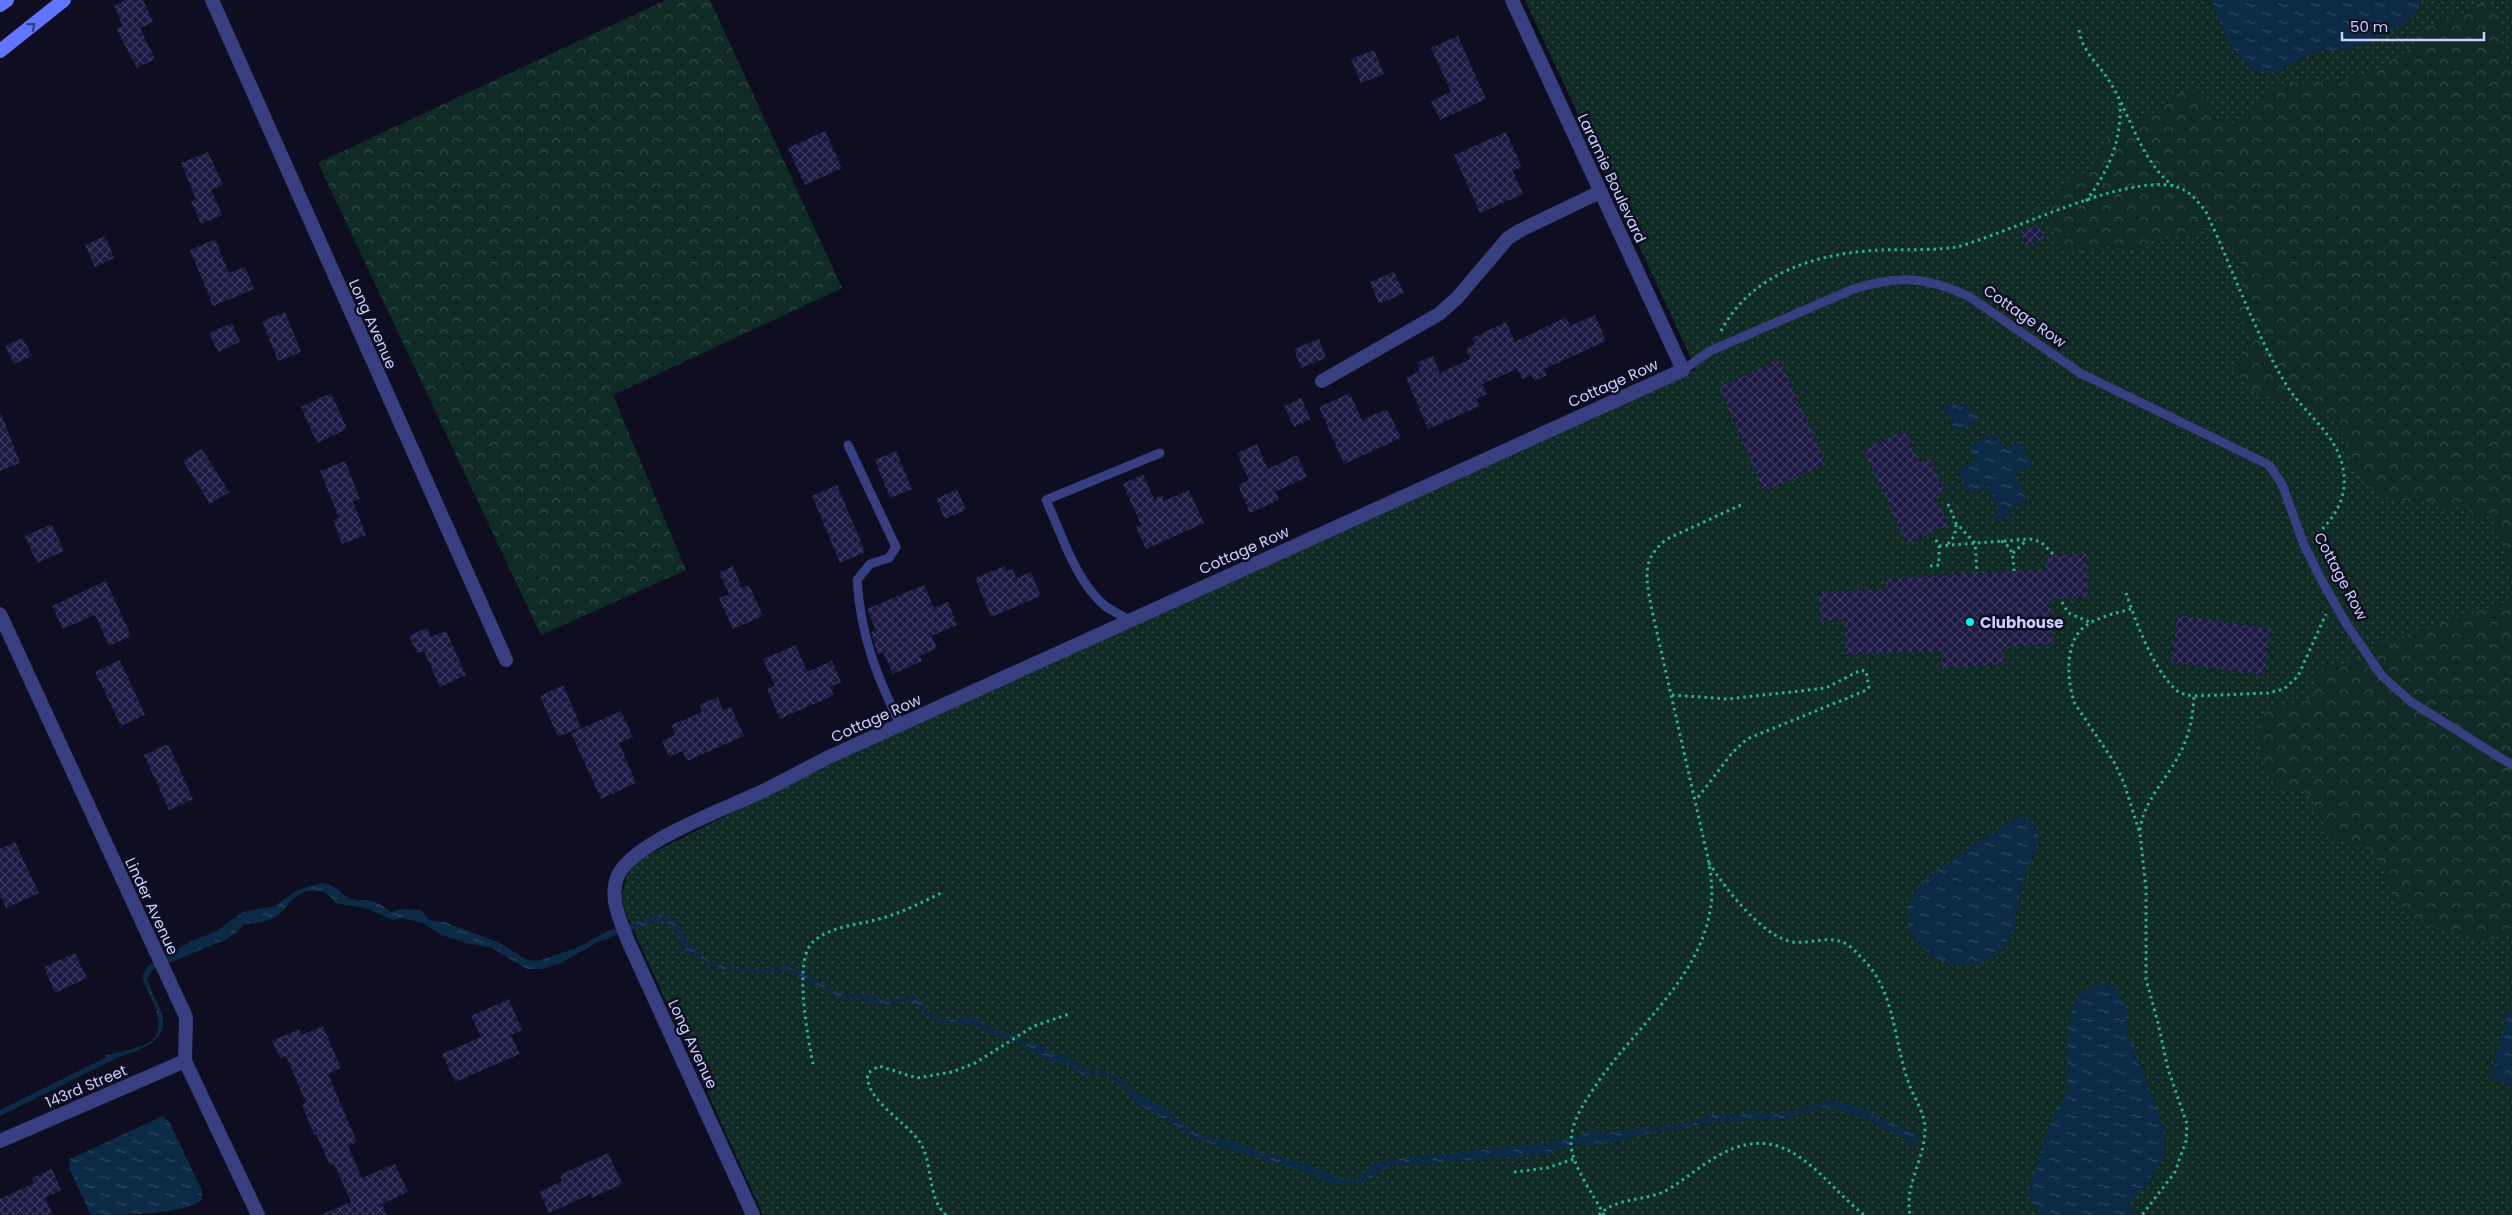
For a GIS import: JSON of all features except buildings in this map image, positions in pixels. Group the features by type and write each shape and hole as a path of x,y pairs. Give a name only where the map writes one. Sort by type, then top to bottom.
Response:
{"main road":[{"path":"0,5 7,0"},
{"path":"0,51 64,0"}],"street":[{"name":"Long Avenue","path":"212,0 506,660"},
{"name":"Laramie Boulevard","path":"1512,0 1683,370"},
{"path":"1322,381 1439,314 1457,298 1508,238 1600,192"},
{"name":"Cottage Row","path":"615,884 620,870 631,858 664,837 900,724 1683,370"},
{"name":"Linder Avenue","path":"0,614 186,1017 185,1061 258,1215"},
{"name":"Long Avenue","path":"615,884 618,913 628,941 754,1215"},
{"name":"143rd Street","path":"0,1141 185,1061"}],"lane":[{"name":"Cottage Row","path":"1683,370 1710,351 1851,290 1874,283 1896,279 1917,279 1950,288 1970,297 2080,373 2266,463 2282,484 2304,545 2334,601 2368,658 2382,676 2397,690 2482,748 2512,766"},
{"path":"848,445 896,547 889,558 870,564 858,580 860,615 869,651 885,694 900,724"},
{"path":"1129,620 1106,606 1091,590 1075,564 1046,500 1160,453"}],"path":[{"path":"2080,30 2084,47 2108,79 2157,170 2174,186 2186,191 2197,199 2206,212 2281,376 2295,398 2337,450 2342,465 2343,501 2326,526 2304,545"},
{"path":"2085,201 2104,174 2112,157 2121,121 2120,100"},
{"path":"1710,351 1724,325 1746,297 1778,274 1799,265 1848,252 1939,250 1957,247 2085,201 2142,186 2174,186"},
{"path":"1603,1213 1574,1159 1571,1143 1573,1129 1580,1110 1597,1083 1665,999 1698,950 1711,904 1709,863 1651,606 1647,579 1648,561 1657,546 1667,539 1743,504"},
{"path":"1948,504 1956,523 1975,543 1977,573"},
{"path":"1947,545 1955,535 1956,523"},
{"path":"1930,566 1939,565 1939,546 1935,538"},
{"path":"1939,546 2030,538 2041,542 2054,555"},
{"path":"2013,553 2030,538"},
{"path":"2001,541 2008,544 2013,553 2014,571"},
{"path":"2126,593 2156,662 2168,680 2183,694 2194,696 2268,693 2284,689 2292,684 2305,663 2322,620 2334,601"},
{"path":"2062,602 2068,613 2092,623"},
{"path":"2131,608 2092,623 2080,632 2071,651 2069,669 2071,695 2079,713 2114,762 2124,783 2140,834 2146,888 2146,979 2168,1069 2187,1124 2186,1141 2175,1172 2142,1215"},
{"path":"1672,695 1692,698 1744,698 1826,688 1860,670 1866,671 1868,675 1869,687 1867,690 1747,739 1718,770 1695,801"},
{"path":"2140,834 2146,810 2186,739 2194,712 2194,696"},
{"path":"1709,863 1734,898 1777,936 1796,942 1834,939 1845,943 1865,960 1878,977 1891,1009 1903,1065 1925,1130 1912,1180 1908,1206 1910,1215"},
{"path":"813,1064 805,1024 804,965 808,948 817,938 827,933 885,918 941,893"},
{"path":"946,1215 937,1203 926,1158 919,1141 873,1094 868,1082 868,1072 879,1066 917,1078 952,1072 975,1063 1034,1026 1069,1014"},
{"path":"1598,1215 1617,1204 1658,1194 1721,1154 1733,1148 1759,1142 1775,1144 1791,1150 1864,1215"},
{"path":"1514,1172 1548,1168 1574,1159"}],"green space":[{"path":"666,0 710,0 842,288 613,395 686,570 541,635 318,163"},
{"path":"1525,0 2512,0 2512,1215 763,1215 624,909 622,896 627,875 633,866 644,857 845,756 1696,369"},
{"path":"2485,3 2495,13 2502,47 2512,73 2512,573 2492,513 2472,520 2467,504 2445,511 2438,502 2404,502 2380,494 2367,486 2357,476 2352,467 2344,436 2326,415 2304,405 2256,392 2246,385 2239,376 2235,363 2250,345 2251,336 2237,311 2237,303 2246,269 2226,238 2205,229 2185,236 2164,234 2132,252 2109,246 2086,253 2069,250 2058,240 2052,227 2052,202 2060,187 2094,166 2110,136 2159,110 2167,100 2177,94 2191,91 2202,96 2210,111 2222,121 2234,123 2241,121 2274,88 2298,82 2338,81 2370,71 2394,59 2408,49 2431,25 2466,13 2474,4"},
{"path":"2512,600 2512,926 2501,936 2484,941 2423,924 2408,914 2387,883 2384,868 2372,851 2348,844 2329,832 2314,804 2305,792 2298,788 2284,794 2276,786 2263,762 2259,749 2258,735 2260,723 2266,712 2277,705 2298,703 2311,698 2319,672 2327,666 2349,663 2375,645"}],"water":[{"path":"2211,0 2420,0 2409,18 2400,26 2378,38 2356,47 2316,52 2287,68 2279,71 2264,72 2248,64 2240,57 2228,39"},
{"path":"1955,404 1970,408 1980,420 1955,431 1944,406"},
{"path":"1996,433 2004,449 2021,441 2032,466 2015,474 2027,501 2009,510 2011,515 1997,522 1995,516 1999,510 1988,486 1970,494 1959,472 1962,467 1977,461 1970,448 1973,444"},
{"path":"2020,816 2032,824 2038,838 2023,880 2016,918 2009,939 1994,956 1975,964 1956,964 1937,958 1921,946 1911,931 1908,913 1914,894 1922,884 1945,864 2010,820"},
{"path":"321,883 337,888 350,898 380,904 392,912 401,909 421,910 429,920 444,922 500,943 525,959 537,961 574,949 610,930 659,915 674,923 700,954 709,961 733,968 761,969 780,966 787,967 802,972 845,994 868,995 890,1000 909,996 917,999 944,1021 964,1017 974,1018 997,1032 1010,1034 1021,1041 1040,1045 1056,1055 1059,1053 1065,1054 1080,1068 1089,1071 1104,1070 1122,1079 1138,1094 1163,1107 1191,1132 1214,1139 1234,1141 1259,1152 1307,1164 1343,1179 1357,1178 1373,1164 1388,1160 1553,1142 1581,1135 1592,1129 1605,1133 1682,1124 1716,1114 1734,1115 1753,1112 1775,1114 1799,1110 1830,1099 1853,1105 1878,1118 1920,1134 1914,1148 1910,1141 1860,1117 1828,1106 1781,1120 1720,1121 1645,1134 1615,1142 1585,1146 1574,1143 1549,1154 1390,1166 1364,1182 1334,1184 1297,1170 1191,1137 1160,1116 1136,1103 1125,1088 1106,1074 1084,1075 1064,1063 1048,1060 1017,1042 995,1035 975,1024 940,1024 911,1000 890,1005 840,998 787,970 758,973 721,969 709,965 686,950 673,928 663,921 645,925 598,942 561,963 542,969 527,969 492,948 466,943 442,935 423,923 402,918 393,920 366,908 335,903 327,894 317,891 299,894 279,915 272,919 244,924 227,939 152,970 147,978 161,1011 163,1023 161,1032 148,1045 108,1061 105,1056 146,1044 154,1038 158,1030 157,1012 142,976 148,966 192,941 215,932 243,912 275,906 295,891"},
{"path":"2099,983 2115,988 2126,1007 2128,1033 2165,1131 2164,1153 2145,1187 2131,1201 2131,1208 2136,1215 2040,1215 2029,1194 2029,1189 2047,1130 2067,1089 2068,1033 2075,1001 2085,990"},
{"path":"2512,1001 2512,1086 2495,1080 2492,1073"},
{"path":"163,1116 169,1121 202,1191 202,1200 180,1209 166,1211 91,1215 69,1168 70,1159"}],"waterway":[{"path":"0,1113 113,1057"}],"place":[{"name":"Clubhouse","path":"1970,622"}]}
